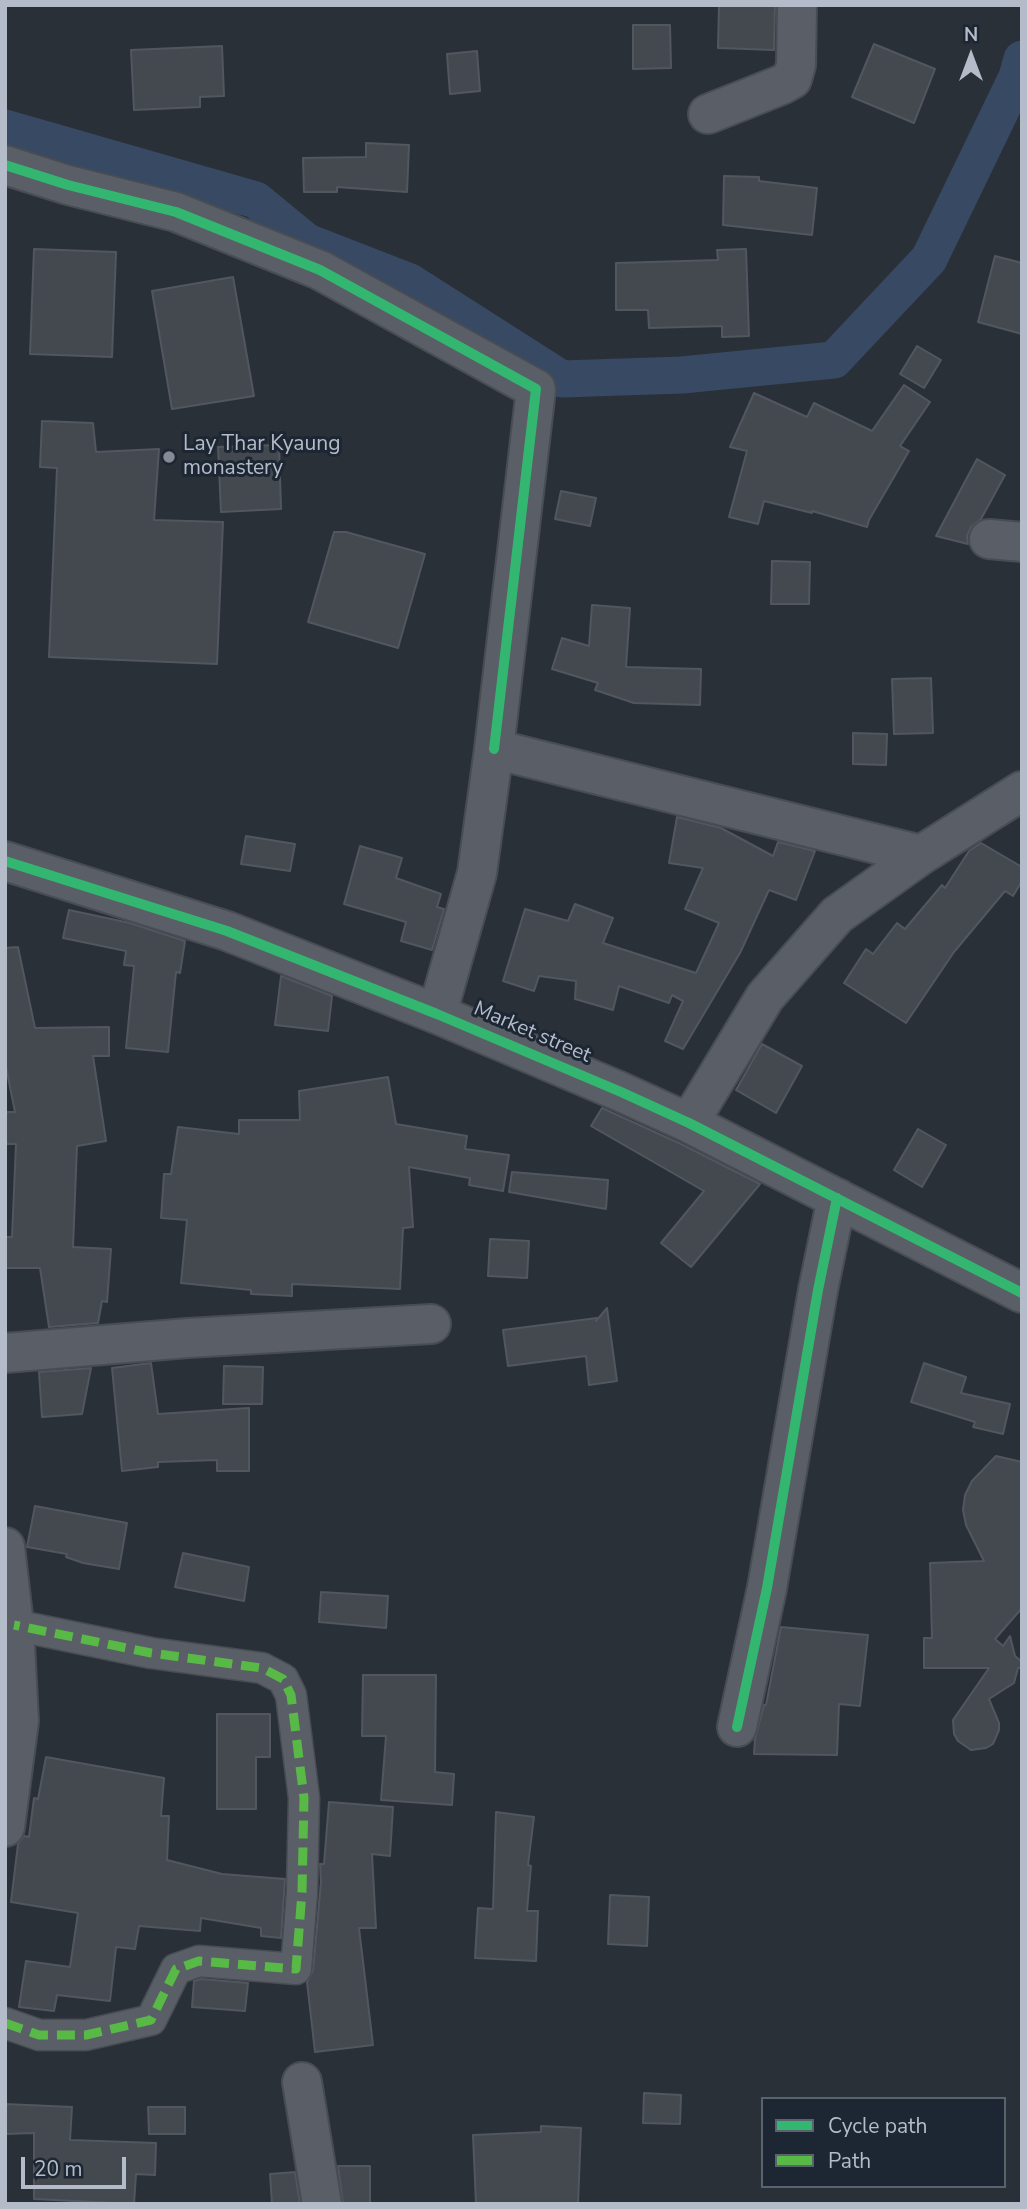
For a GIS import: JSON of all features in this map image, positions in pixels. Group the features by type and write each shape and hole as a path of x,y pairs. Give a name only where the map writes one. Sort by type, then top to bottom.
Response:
{"street":[{"path":"708,114 792,79 796,65 797,5"},
{"path":"5,165 68,185 176,212 320,270 536,389 477,873 437,1014"},
{"path":"494,750 921,855"},
{"path":"689,1123 765,997 837,915 921,855 1022,791"},
{"name":"Market street","path":"5,861 226,931 437,1014 689,1123 1022,1293"},
{"path":"737,1727 766,1588 818,1290 837,1198"},
{"path":"5,1353 188,1338 431,1324"},
{"path":"5,1547 9,1630 19,1721 5,1827"},
{"path":"5,2023 39,2035 86,2035 151,2020 176,1969 198,1961 296,1969 302,1892 304,1798 291,1695 283,1679 262,1668 9,1630"},
{"path":"302,2082 323,2204"}],"building":[{"path":"719,5 775,5 774,50 718,48"},
{"path":"633,25 670,25 671,68 633,69"},
{"path":"874,44 935,69 914,123 852,97"},
{"path":"222,46 224,96 200,97 200,107 134,110 131,50"},
{"path":"477,51 480,91 450,94 447,54"},
{"path":"366,143 409,145 407,192 337,187 337,192 304,192 303,158 366,157"},
{"path":"724,176 759,177 759,181 817,188 812,235 723,225"},
{"path":"34,249 116,252 112,357 30,354"},
{"path":"746,249 749,336 722,337 722,326 649,328 648,310 616,310 616,263 718,260 717,250"},
{"path":"995,256 1022,263 1022,334 978,322"},
{"path":"233,277 254,396 172,409 152,291"},
{"path":"917,346 941,360 924,388 900,374"},
{"path":"904,385 930,402 900,446 909,451 867,527 764,501 758,524 729,517 747,451 730,447 754,393 807,417 814,403 872,431"},
{"path":"42,421 93,423 96,452 159,449 154,520 223,522 217,664 49,657 57,468 40,467"},
{"path":"279,445 281,509 221,512 218,447"},
{"path":"977,459 1005,475 981,519 971,527 967,536 968,544 936,536"},
{"path":"561,491 596,498 590,526 555,519"},
{"path":"334,532 346,532 425,554 398,648 308,622"},
{"path":"772,561 810,562 809,604 771,604"},
{"path":"592,605 630,608 626,667 701,669 700,705 634,703 595,690 598,683 552,669 562,638 589,646"},
{"path":"931,678 933,733 894,734 892,679"},
{"path":"853,733 887,734 886,765 853,764"},
{"path":"677,817 721,828 773,856 778,842 815,851 796,900 769,890 740,953 683,1049 665,1041 683,1001 672,995 669,1003 619,986 613,1010 575,999 576,981 539,976 534,991 503,981 525,909 568,921 575,904 613,918 603,943 696,973 719,923 685,909 703,868 669,863"},
{"path":"246,836 295,844 290,871 241,864"},
{"path":"981,843 1022,867 1022,881 1013,896 1005,891 954,952 906,1023 844,983 866,949 873,954 897,923 905,929 942,885 945,888 969,851"},
{"path":"360,846 402,858 396,878 441,894 437,907 444,909 432,950 401,941 406,922 344,904"},
{"path":"69,910 130,923 185,941 180,973 176,972 168,1052 126,1048 134,966 124,965 126,951 63,938"},
{"path":"18,947 35,1028 109,1027 109,1056 93,1056 106,1141 77,1146 73,1247 111,1249 107,1302 102,1301 98,1323 49,1327 40,1268 5,1268 5,1237 12,1237 16,1144 6,1144 6,1112 15,1112 5,1062 5,948"},
{"path":"281,976 332,996 328,1031 275,1025"},
{"path":"762,1044 802,1066 776,1113 736,1090"},
{"path":"388,1077 396,1124 467,1136 465,1149 509,1155 503,1191 469,1185 470,1178 409,1167 413,1227 403,1228 400,1289 292,1284 292,1296 251,1294 251,1290 181,1283 187,1220 161,1218 164,1174 171,1174 178,1127 239,1134 239,1120 300,1120 299,1091"},
{"path":"602,1108 760,1184 691,1267 661,1243 704,1191 591,1126"},
{"path":"918,1129 946,1145 922,1187 894,1170"},
{"path":"512,1172 608,1180 606,1209 509,1192"},
{"path":"490,1239 529,1241 527,1278 488,1276"},
{"path":"607,1308 617,1381 589,1385 586,1356 508,1366 503,1330 597,1318 596,1321"},
{"path":"151,1363 158,1414 249,1408 249,1471 217,1471 217,1460 158,1462 158,1467 122,1471 112,1368"},
{"path":"924,1363 966,1377 961,1393 1010,1404 1003,1434 973,1427 975,1422 911,1402"},
{"path":"224,1366 263,1367 262,1404 223,1404"},
{"path":"91,1368 82,1414 42,1417 39,1372"},
{"path":"996,1456 1022,1462 1022,1608 995,1639 1003,1646 1010,1636 1015,1656 1022,1662 1022,1668 1018,1668 1014,1683 989,1699 999,1723 993,1744 971,1750 958,1741 954,1734 953,1720 989,1668 924,1668 924,1638 932,1638 930,1563 984,1561 966,1525 963,1510 965,1495 972,1481"},
{"path":"35,1506 127,1523 119,1569 83,1563 66,1557 67,1554 27,1547"},
{"path":"183,1553 249,1567 244,1601 175,1587"},
{"path":"321,1592 388,1596 386,1628 319,1622"},
{"path":"781,1627 868,1635 860,1706 839,1704 837,1755 754,1754 755,1739 766,1705"},
{"path":"363,1675 436,1675 435,1772 454,1774 452,1805 381,1800 386,1736 362,1736"},
{"path":"217,1714 270,1714 270,1757 256,1757 256,1809 217,1809"},
{"path":"46,1757 164,1778 161,1816 169,1816 167,1860 222,1874 285,1879 281,1938 261,1936 261,1928 201,1918 200,1931 139,1926 135,1949 116,1947 110,2001 57,1995 54,2011 19,2007 26,1961 70,1967 78,1913 11,1902 18,1844 24,1836 29,1837 34,1798 38,1799"},
{"path":"329,1802 393,1807 390,1856 372,1854 376,1928 359,1928 373,2045 315,2052 307,1982 313,1970 321,1882 320,1864 324,1864"},
{"path":"496,1812 534,1817 528,1865 531,1866 527,1911 538,1911 536,1961 475,1958 478,1908 493,1909"},
{"path":"610,1895 649,1897 647,1946 608,1944"},
{"path":"201,1979 248,1983 245,2011 192,2007 194,1981"},
{"path":"644,2093 681,2095 680,2124 643,2123"},
{"path":"5,2104 72,2107 70,2140 156,2143 155,2175 136,2174 134,2204 34,2199 34,2133 5,2134"},
{"path":"148,2107 185,2107 185,2134 149,2134"},
{"path":"541,2126 581,2128 578,2204 476,2204 473,2135 541,2132"},
{"path":"338,2166 370,2166 370,2204 343,2204"},
{"path":"295,2172 300,2204 272,2204 270,2174"}],"waterway":[{"path":"5,128 256,200 307,242 410,282 562,379 682,375 834,360 929,259 1017,77 1022,59"}],"marked path":[{"path":"5,2023 39,2035 86,2035 151,2020 176,1969 199,1961 296,1969 302,1892 304,1798 291,1695 283,1679 262,1668 151,1653 14,1625"}],"cycle path":[{"path":"5,165 68,185 176,212 320,270 536,389 494,749"},
{"path":"5,861 227,931 437,1014 621,1092 689,1123 1022,1293"},
{"path":"737,1727 767,1588 818,1290 837,1198"}],"place":[{"name":"Lay Thar Kyaung monastery","path":"169,457"}]}
